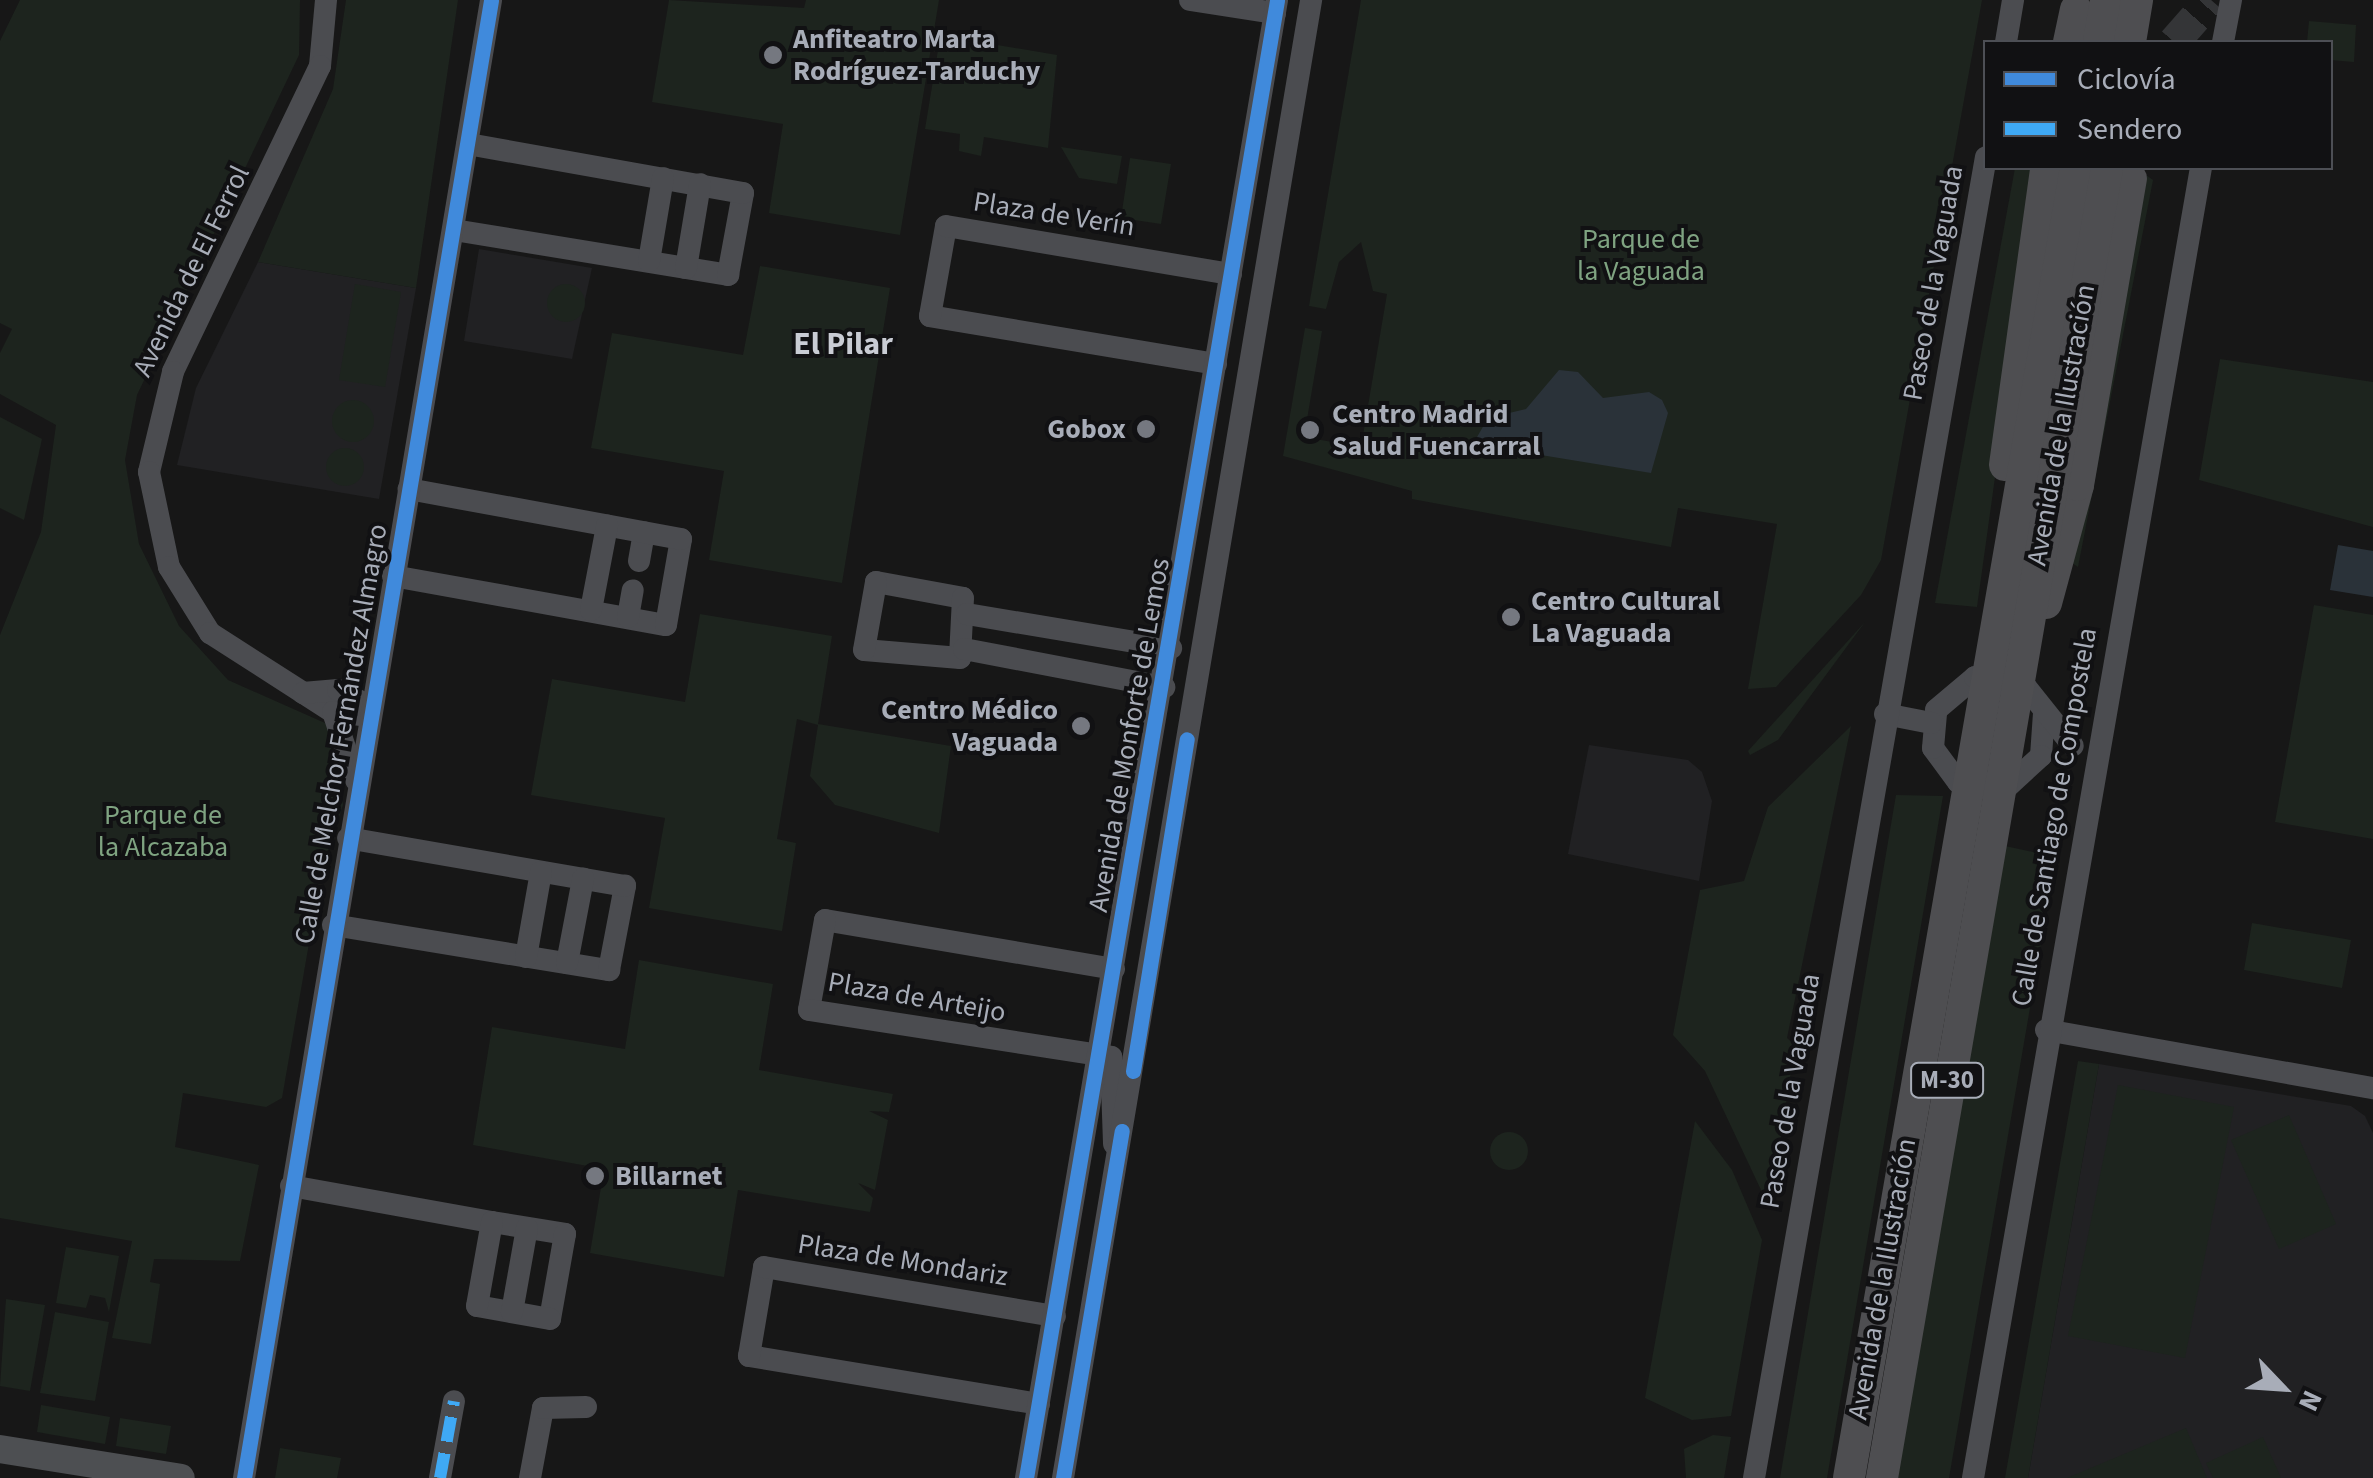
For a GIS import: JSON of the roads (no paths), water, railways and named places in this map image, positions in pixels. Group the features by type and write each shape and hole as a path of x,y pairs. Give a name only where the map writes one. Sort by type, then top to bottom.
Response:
{"highway":[{"path":"2130,40 2137,0"},
{"path":"2070,40 2091,5"},
{"path":"2091,5 2099,40"},
{"path":"1997,600 2009,389 2046,170"},
{"name":"Avenida de la Ilustración","path":"1882,1478 1999,680 1997,600 2076,170"},
{"name":"Avenida de la Ilustración","path":"1999,680 2042,614 2072,518 2119,173"},
{"name":"Avenida de la Ilustración","path":"1849,1478 1982,787"}],"main road":[{"path":"0,1449 181,1478"}],"street":[{"name":"Avenida de El Ferrol","path":"326,0 320,66 174,372 149,472 160,539 197,618 243,661 302,693 370,711"},
{"name":"Calle de Melchor Fernández Almagro","path":"244,1478 333,924 491,0"},
{"path":"1190,0 1276,7"},
{"name":"Avenida de Monforte de Lemos","path":"1063,1478 1312,0"},
{"path":"2006,40 2012,0"},
{"path":"2223,40 2231,0"},
{"name":"Avenida de Monforte de Lemos","path":"1026,1478 1171,648 1276,7"},
{"path":"454,230 728,275 743,193 467,144"},
{"name":"Paseo de la Vaguada","path":"1754,1478 1983,170"},
{"name":"Calle de Santiago de Compostela","path":"1973,1478 2046,1030 2084,748 2200,170"},
{"path":"649,262 663,178"},
{"path":"686,268 700,184"},
{"name":"Plaza de Verín","path":"1216,364 930,316 946,226 1231,274"},
{"path":"394,576 666,624 681,539 408,489"},
{"path":"591,610 607,526"},
{"path":"639,561 644,532"},
{"path":"876,582 957,596 967,614 964,649 953,664 864,650 876,582"},
{"path":"628,618 633,590"},
{"path":"967,614 1171,648"},
{"path":"964,649 1164,687"},
{"path":"358,787 335,701 379,655"},
{"path":"1999,680 2084,748 1982,787 1940,762 1931,724 1954,688 1999,680"},
{"path":"1886,714 1931,724"},
{"path":"2034,767 2044,714"},
{"path":"333,924 610,970 625,886 348,838"},
{"path":"526,956 541,872"},
{"path":"567,963 582,879"},
{"name":"Plaza de Arteijo","path":"1099,1055 810,1010 825,920 1114,969"},
{"path":"2046,1030 2373,1088"},
{"path":"1099,1055 1117,1063 1107,1113 1118,1158"},
{"path":"291,1186 565,1234 550,1319 477,1306 492,1222"},
{"path":"512,1312 527,1228"},
{"name":"Plaza de Mondariz","path":"1039,1404 749,1356 764,1267 1055,1316"},
{"path":"440,1478 454,1401"},
{"path":"530,1478 543,1408 586,1406"}],"tunnel":[{"path":"2176,40 2211,0"}],"place":[{"name":"Anfiteatro Marta Rodríguez-Tarduchy","path":"773,55"},
{"name":"Gobox","path":"1146,429"},
{"name":"Centro Madrid Salud Fuencarral","path":"1310,430"},
{"name":"Centro Cultural La Vaguada","path":"1511,617"},
{"name":"Centro Médico Vaguada","path":"1081,726"},
{"name":"Billarnet","path":"595,1176"}],"district":[{"name":"El Pilar","path":"843,344"}],"park label":[{"name":"Parque de la Vaguada","path":"1641,255"},
{"name":"Parque de la Alcazaba","path":"163,831"}]}
